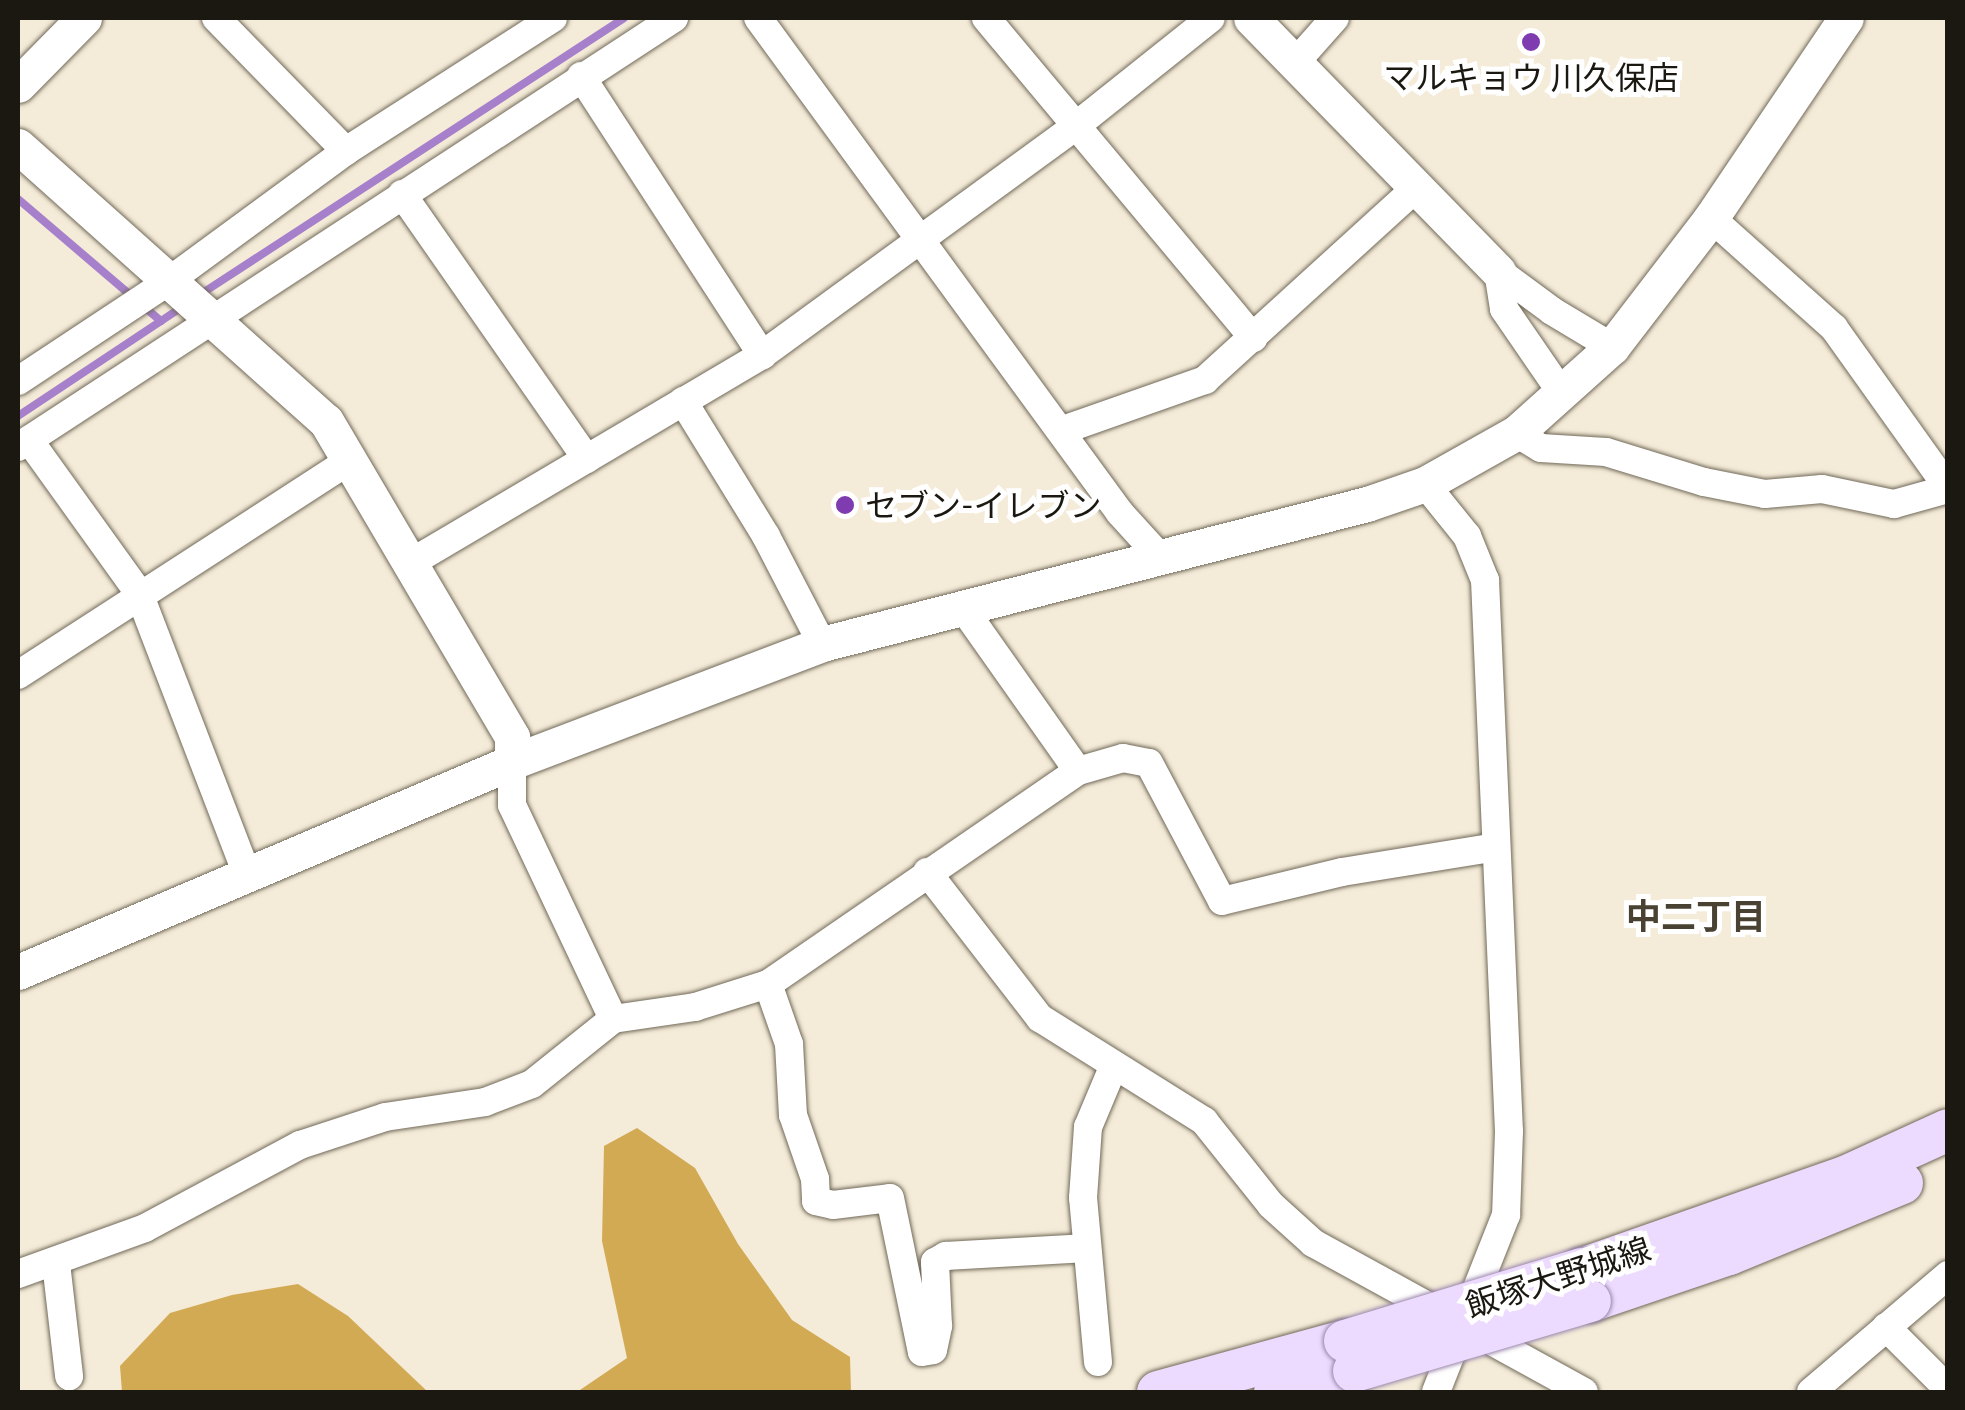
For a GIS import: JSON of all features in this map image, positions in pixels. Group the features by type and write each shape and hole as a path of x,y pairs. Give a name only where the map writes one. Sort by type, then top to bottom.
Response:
{"main road":[{"name":"飯塚大野城線","path":"1586,1285 1948,1130"},
{"name":"飯塚大野城線","path":"1158,1392 1349,1356 1586,1285 1729,1254 1948,1162"},
{"name":"飯塚大野城線","path":"1275,1392 1349,1356"}],"street":[{"path":"18,85 84,18"},
{"path":"216,18 346,151"},
{"path":"18,381 169,281 346,151 553,18"},
{"path":"246,872 139,593 23,443 674,18"},
{"path":"758,18 1120,513 1161,558"},
{"path":"986,18 1254,338"},
{"path":"412,562 762,355 1077,126 1211,18"},
{"path":"1251,18 1498,270 1552,311 1612,347"},
{"path":"1294,63 1335,18"},
{"path":"18,972 512,762 822,644 1366,504 1425,484 1516,434 1612,347 1711,218 1846,18"},
{"path":"581,76 762,355"},
{"path":"18,146 326,421 352,459 512,737 512,805 613,1019"},
{"path":"1063,430 1205,380 1415,189"},
{"path":"402,194 586,459"},
{"path":"1516,434 1541,448 1606,452 1704,482 1765,494 1822,488 1894,504 1948,489 1834,328 1711,218"},
{"path":"1498,270 1504,309 1563,395"},
{"path":"683,402 766,536 822,644"},
{"path":"18,675 139,593 352,459"},
{"path":"1425,484 1467,536 1485,580 1509,1131 1506,1215 1465,1327 1436,1392"},
{"path":"964,608 1078,771"},
{"path":"18,1274 145,1228 300,1144 385,1117 485,1102 532,1084 613,1019 694,1007 768,984 1078,771 1123,758 1149,763 1222,902 1342,872 1496,847"},
{"path":"927,872 1040,1018 1204,1121 1271,1204 1313,1243 1584,1392"},
{"path":"768,984 789,1044 794,1115 815,1178 816,1201 833,1204 890,1198 922,1352 933,1350 938,1326 934,1262 946,1256 1087,1248"},
{"path":"1098,1362 1084,1198 1088,1127 1114,1065"},
{"path":"56,1262 69,1376"},
{"path":"1811,1392 1948,1276"},
{"path":"1886,1326 1948,1389"}],"shaded area":[{"path":"637,1128 695,1168 738,1244 792,1320 850,1357 851,1392 577,1392 627,1358 602,1241 604,1146"},
{"path":"298,1284 348,1316 428,1392 122,1392 120,1366 170,1313 232,1295"}],"waterway":[{"path":"201,294 624,18"},
{"path":"18,199 161,321"},
{"path":"18,416 185,305"}],"place":[{"name":"マルキョウ 川久保店","path":"1531,42"},
{"name":"セブン-イレブン","path":"845,505"}],"district":[{"name":"中二丁目","path":"1696,916"}]}
